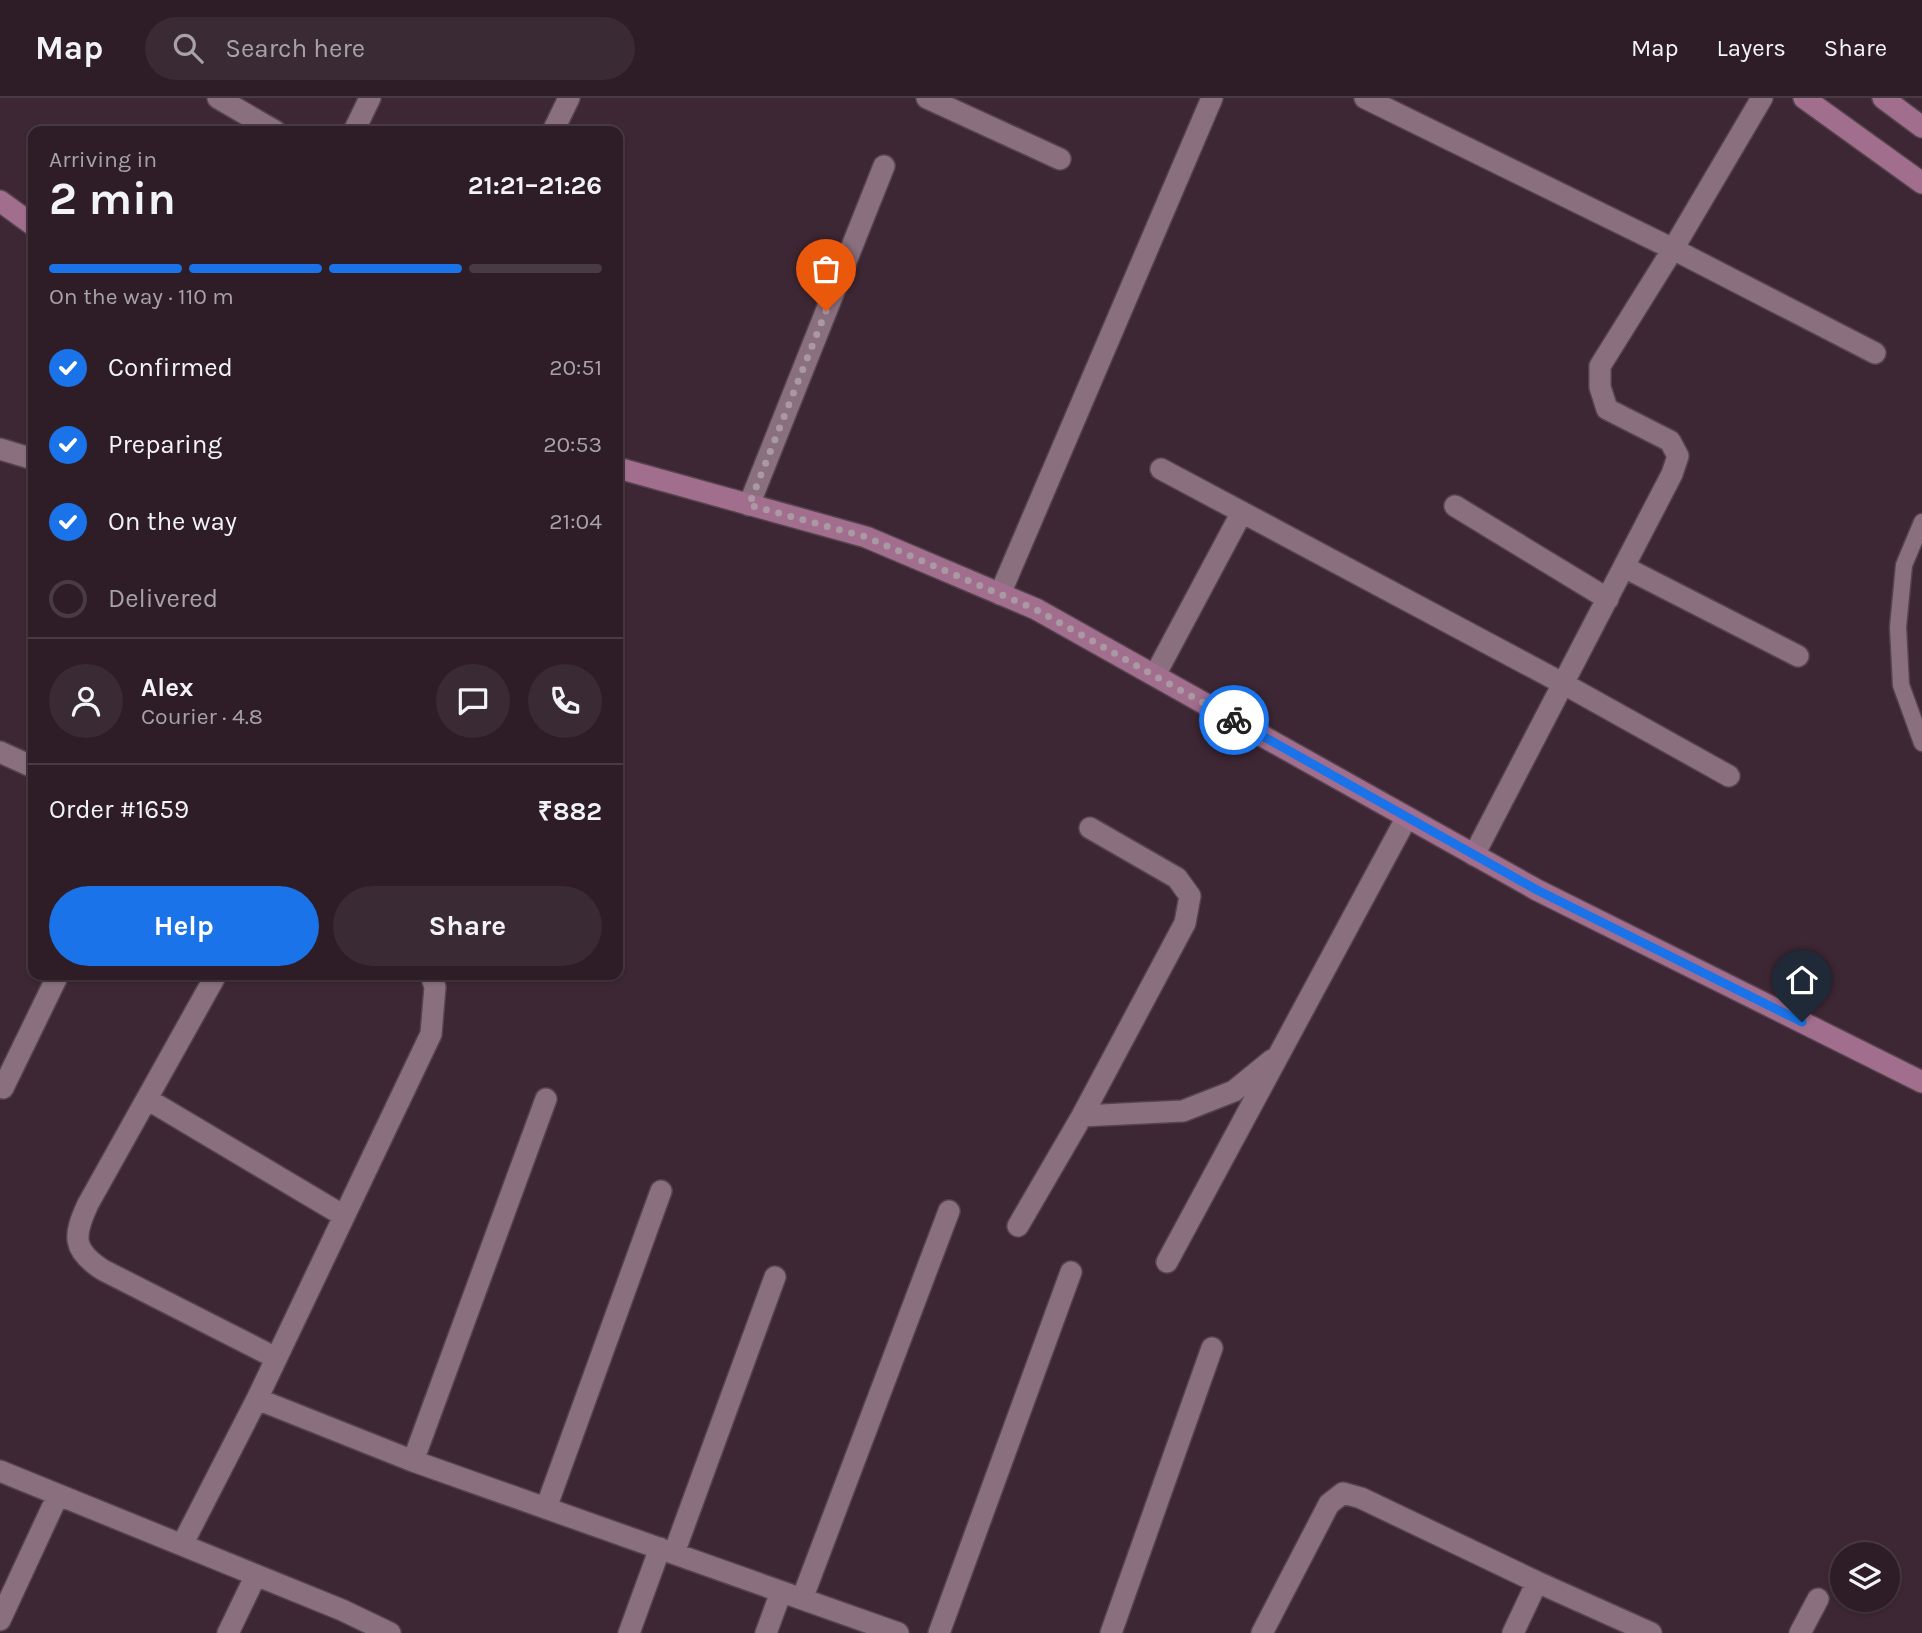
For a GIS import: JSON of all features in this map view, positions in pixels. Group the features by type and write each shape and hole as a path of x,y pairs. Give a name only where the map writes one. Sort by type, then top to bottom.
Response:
{"street":[{"path":"218,98 266,126"},
{"path":"356,126 370,98"},
{"path":"556,126 569,98"},
{"path":"927,98 1060,159"},
{"path":"1000,594 1212,98"},
{"path":"1365,98 1672,249 1875,353"},
{"path":"1474,855 1624,568 1672,474 1678,456 1670,441 1607,409 1600,387 1600,366 1762,98"},
{"path":"1804,98 1922,183"},
{"path":"1884,98 1922,127"},
{"path":"749,505 884,166"},
{"path":"0,201 28,221"},
{"path":"0,449 28,457"},
{"path":"623,469 866,537 1035,609 1537,890 1922,1082"},
{"path":"1161,469 1564,684 1729,776"},
{"path":"1455,506 1608,599"},
{"path":"1155,675 1242,512"},
{"path":"1624,568 1798,656"},
{"path":"0,752 28,765"},
{"path":"1167,1262 1407,817"},
{"path":"1018,1226 1083,1116 1185,923 1190,896 1177,878 1090,828"},
{"path":"3,1088 56,980"},
{"path":"213,980 80,1222 77,1239 86,1259 103,1270 276,1358"},
{"path":"182,1545 257,1399 431,1034 435,987 433,980"},
{"path":"1083,1116 1183,1111 1234,1091 1279,1054"},
{"path":"147,1099 344,1216"},
{"path":"413,1461 547,1099"},
{"path":"546,1508 661,1191"},
{"path":"802,1599 949,1211"},
{"path":"939,1633 1071,1272"},
{"path":"629,1633 667,1551 775,1277"},
{"path":"1111,1633 1212,1348"},
{"path":"257,1399 413,1461 898,1633"},
{"path":"0,1471 342,1610 390,1633"},
{"path":"1262,1633 1329,1504 1343,1493 1361,1497 1537,1582 1651,1633"},
{"path":"0,1620 58,1495"},
{"path":"228,1633 256,1575"},
{"path":"1513,1633 1537,1582"},
{"path":"766,1633 781,1592"},
{"path":"1800,1633 1818,1598"}],"lane":[{"path":"1922,522 1904,565 1898,627 1900,685 1922,743"}],"way so far":[{"path":"826,311 749,505 866,537 1035,609 1234,720"}],"route":[{"path":"1234,720 1537,890 1802,1022"}]}
